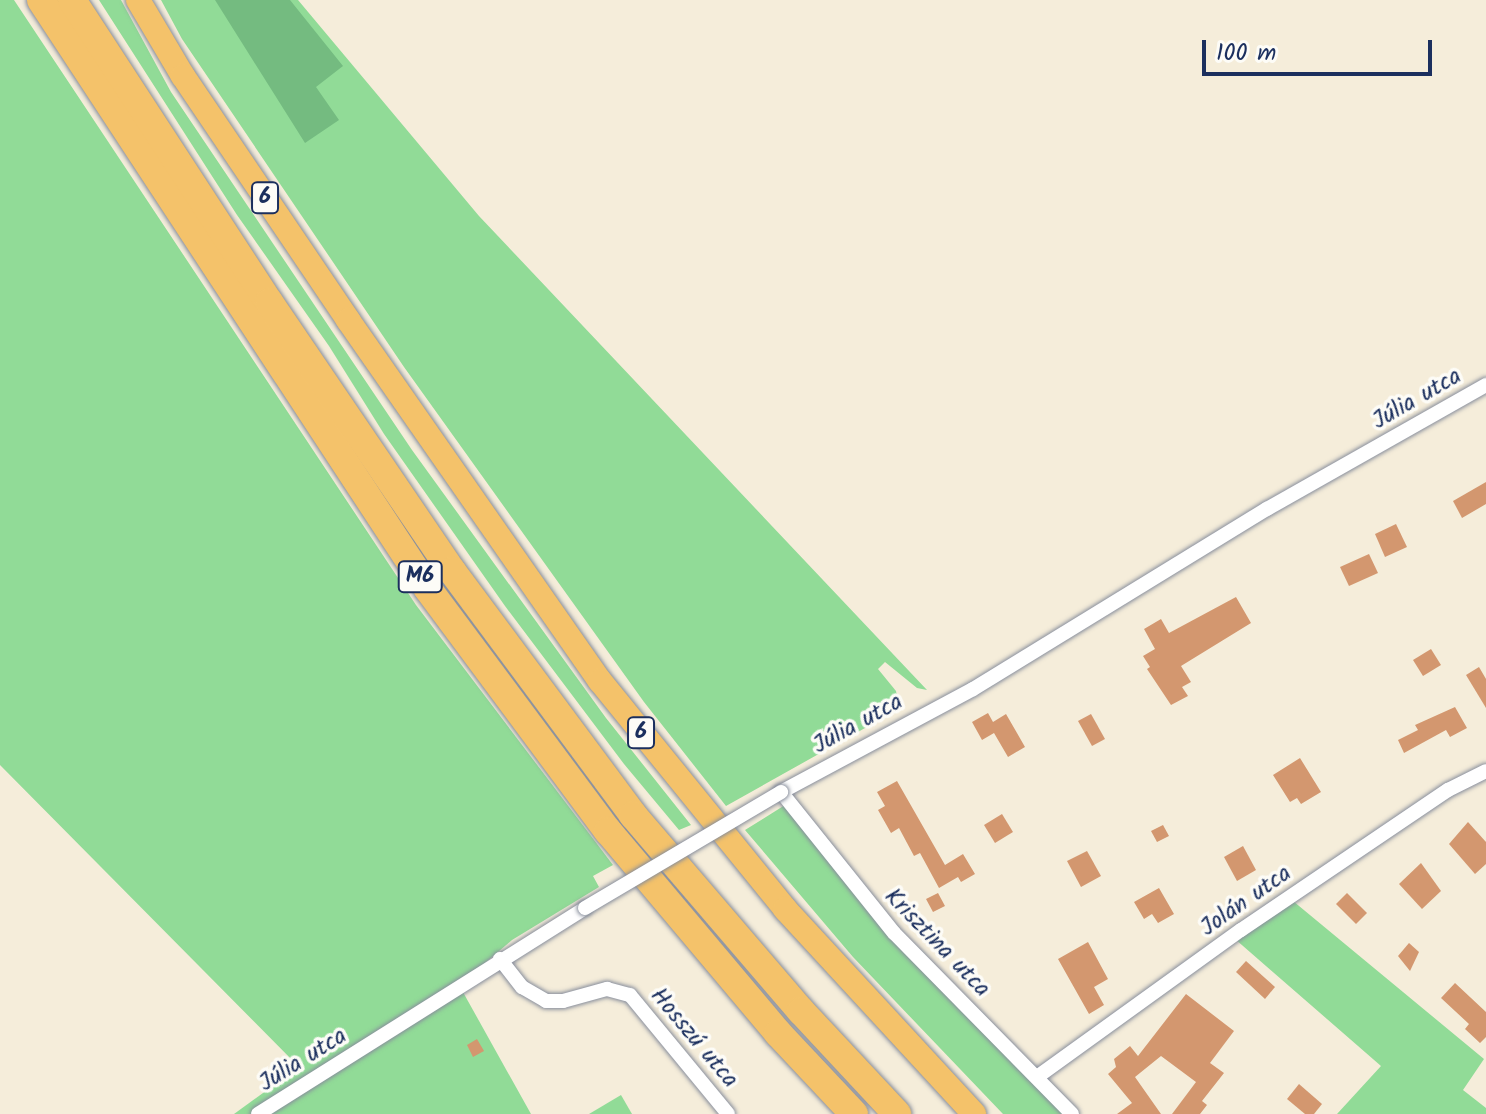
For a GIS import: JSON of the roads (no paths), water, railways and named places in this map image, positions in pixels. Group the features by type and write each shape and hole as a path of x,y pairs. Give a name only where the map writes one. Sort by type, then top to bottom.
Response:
{"highway":[{"name":"M6","path":"41,0 436,601 608,831 778,1033 854,1114"},
{"name":"M6","path":"72,0 269,302 452,571 633,815 801,1011 897,1114"}],"main road":[{"name":"6","path":"138,0 183,76 339,308 600,681 785,909 974,1114"}],"street":[{"name":"Júlia utca","path":"258,1114 585,908 781,792 973,689 1231,531 1486,385"},
{"name":"Jolán utca","path":"1037,1077 1241,930 1448,790 1486,771"},
{"name":"Krisztina utca","path":"781,792 886,923 1072,1114"},
{"name":"Hosszú utca","path":"500,959 522,987 546,1001 563,1001 607,989 630,995 728,1114"}]}
